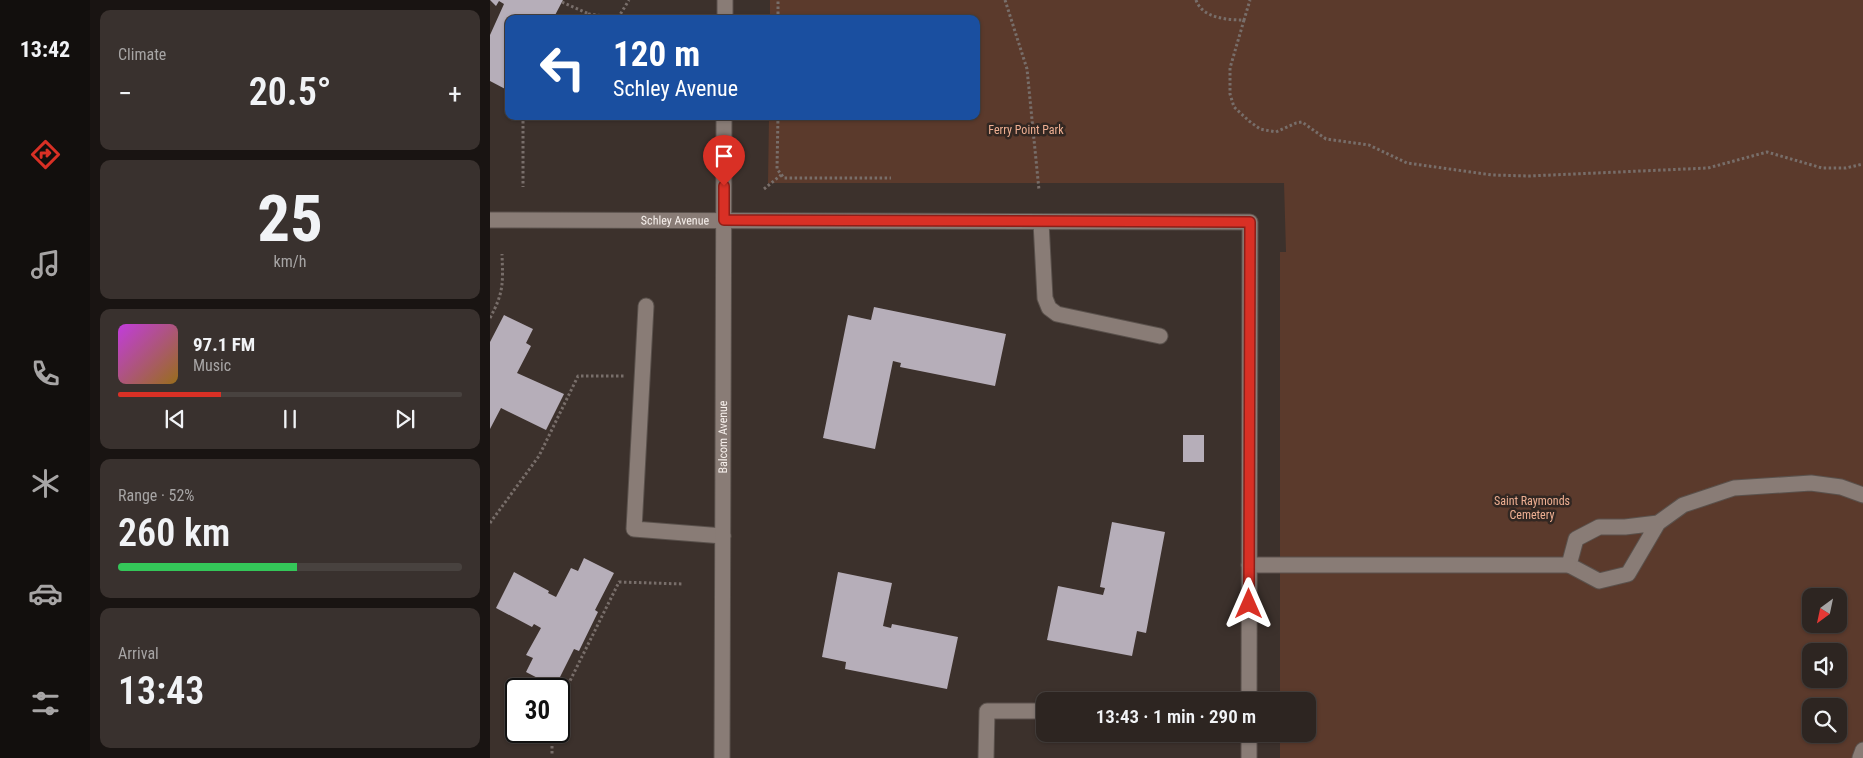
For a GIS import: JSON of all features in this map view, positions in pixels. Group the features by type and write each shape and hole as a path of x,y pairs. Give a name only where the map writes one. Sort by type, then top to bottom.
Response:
{"street":[{"path":"724,0 724,15"},
{"name":"Balcom Avenue","path":"722,758 724,120"},
{"name":"Schley Avenue","path":"490,220 1250,222 1249,565"},
{"path":"1041,222 1045,298 1046,303 1053,312 1160,336"},
{"path":"646,306 634,529 723,536"},
{"path":"1249,692 1249,565 1569,565 1598,581 1628,574 1658,523 1683,505 1734,488 1811,483 1841,487 1863,495"},
{"path":"1569,565 1576,539 1599,528 1625,528 1658,523"},
{"path":"986,758 986,711 1036,710"},
{"path":"1249,742 1249,758"},
{"path":"1860,758 1863,750"}],"path":[{"path":"620,15 629,0"},
{"path":"778,0 778,15"},
{"path":"1005,0 1027,69 1039,190"},
{"path":"1196,0 1198,6 1207,13 1231,20 1244,20"},
{"path":"1250,0 1230,68 1230,94 1234,107 1260,129 1276,132 1302,122 1326,139 1369,145 1407,163 1492,175 1529,176 1708,168 1767,152 1822,168 1846,168 1863,164"},
{"path":"562,2 589,14 596,15"},
{"path":"523,120 523,187"},
{"path":"778,120 778,169 781,176 788,179 891,178"},
{"path":"764,189 781,176"},
{"path":"490,318 503,288 502,254"},
{"path":"490,523 539,456 578,376 642,376"},
{"path":"570,681 619,582 683,584"},
{"path":"552,743 552,755"}],"green space":[{"path":"770,0 1863,0 1863,758 1280,758 1280,742 1316,742 1316,692 1280,692 1280,252 1286,252 1284,183 768,183 769,120 980,120 980,15 770,15"}],"building":[{"path":"490,0 563,0 555,15 505,15 505,89 490,81 490,35 504,4 499,1 496,6"},
{"path":"874,307 1006,334 995,386 900,367 901,363 893,361 875,449 823,438 848,315 871,320"},
{"path":"504,315 533,329 526,343 531,346 517,373 564,394 546,430 501,408 490,429 490,342"},
{"path":"1183,435 1204,435 1204,462 1183,462"},
{"path":"1112,522 1165,532 1146,633 1137,631 1132,656 1047,640 1058,586 1103,595 1105,588 1100,587"},
{"path":"584,558 614,573 595,610 598,612 579,651 574,649 560,678 538,678 526,672 533,658 526,655 541,628 534,624 532,627 496,608 514,572 549,591 548,593 556,597 571,568 578,571"},
{"path":"838,572 892,583 883,626 891,628 892,624 958,637 947,689 845,669 846,662 822,657"}],"route":[{"path":"724,186 724,220 1250,222 1249,604"}],"park label":[{"name":"Ferry Point Park","path":"1026,130"},
{"name":"Saint Raymonds Cemetery","path":"1532,508"}]}
